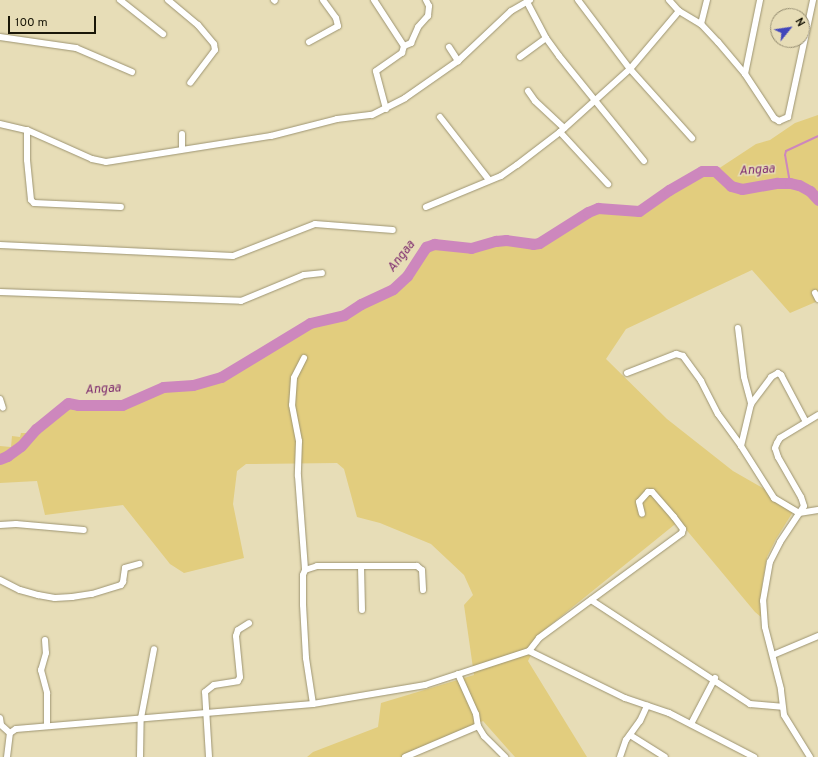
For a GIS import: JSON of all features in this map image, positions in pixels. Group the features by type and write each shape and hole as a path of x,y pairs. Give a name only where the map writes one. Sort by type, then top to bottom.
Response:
{"street":[{"path":"120,0 163,34"},
{"path":"168,0 198,25 214,44 215,50 190,83"},
{"path":"309,42 338,26 336,18 323,0"},
{"path":"374,0 404,46 402,53 379,67 376,71 386,109"},
{"path":"404,46 412,43 418,27 428,16 429,6 426,0"},
{"path":"578,0 630,69 692,138"},
{"path":"669,0 679,10 701,24 744,74 776,120 787,118 813,0"},
{"path":"701,24 707,0"},
{"path":"744,74 760,0"},
{"path":"0,124 27,130 102,162 271,136 337,119 372,115 386,109 458,61 510,11 528,1 546,38 644,161"},
{"path":"426,207 507,173 562,130 630,69 660,36 679,10"},
{"path":"0,37 76,48 132,72"},
{"path":"520,57 546,38"},
{"path":"449,46 458,61"},
{"path":"528,91 535,101 608,184"},
{"path":"440,117 489,180"},
{"path":"27,130 27,160 31,200 34,203 120,207"},
{"path":"182,134 182,149"},
{"path":"0,245 233,256 315,224 393,230"},
{"path":"0,292 241,301 304,275 322,273"},
{"path":"738,328 744,377 751,404"},
{"path":"627,373 645,365 680,354 701,381 718,414 741,446 774,498 799,513 818,510"},
{"path":"304,358 294,378 292,406 299,441 298,476 305,570 303,575 303,605 306,658 313,704"},
{"path":"741,446 751,404 771,377 778,373 781,375 806,422"},
{"path":"0,399 3,408"},
{"path":"810,757 790,726 782,707 773,655 765,627 763,601 770,562 780,542 804,506 776,448 780,438 818,415"},
{"path":"10,732 20,728 47,725 206,714 313,704 425,685 529,651 539,638 682,533 683,529 674,516 652,492 648,492 639,502 642,514"},
{"path":"0,525 16,524 84,530"},
{"path":"0,580 20,590 38,596 55,598 72,597 92,594 121,585 124,582 125,568 139,564"},
{"path":"305,570 317,566 417,566 422,570 422,590"},
{"path":"360,566 362,610"},
{"path":"591,600 715,679 750,704 782,707"},
{"path":"209,757 204,698 205,692 214,685 238,680 240,677 236,636 238,630 249,623"},
{"path":"773,655 818,636"},
{"path":"45,640 46,653 41,670 47,693 47,725"},
{"path":"140,757 141,718 154,649"},
{"path":"529,651 625,698 691,724 754,757"},
{"path":"458,674 476,714 478,726 484,736 505,757"},
{"path":"691,724 715,679"},
{"path":"620,757 624,745 640,721 647,706"},
{"path":"0,718 1,725 10,732"},
{"path":"405,757 478,726"},
{"path":"7,757 10,732"},
{"path":"630,735 665,757"}],"shaded area":[{"path":"818,115 818,301 790,313 752,270 626,329 606,359 667,419 733,471 796,507 776,539 767,557 762,584 761,617 755,612 679,521 543,631 528,661 587,757 515,757 483,721 402,757 307,757 313,752 378,727 381,703 474,675 464,605 473,595 464,575 431,544 380,523 357,517 344,469 337,463 246,464 237,471 233,504 244,558 184,573 170,564 123,505 45,515 37,481 0,483 0,446 11,447 12,436 20,437 21,433 30,433 68,403 78,405 122,405 163,387 193,385 221,377 310,323 344,315 361,304 393,289 407,276 426,247 434,244 471,248 496,241 506,240 533,244 547,239 588,212 598,208 639,211 669,190 702,171 715,171 756,144 770,140 795,123"}],"waterway":[{"path":"790,183 785,155 786,151 818,136"},
{"name":"Angaa","path":"0,459 21,446 36,429 68,403 78,405 122,405 163,387 193,385 221,377 310,323 344,315 361,304 393,289 407,276 426,247 434,244 471,248 496,241 506,240 533,244 539,243 588,212 598,208 639,211 669,190 702,171 715,171 731,186 742,189 777,183 799,185 810,191 818,200"}]}
